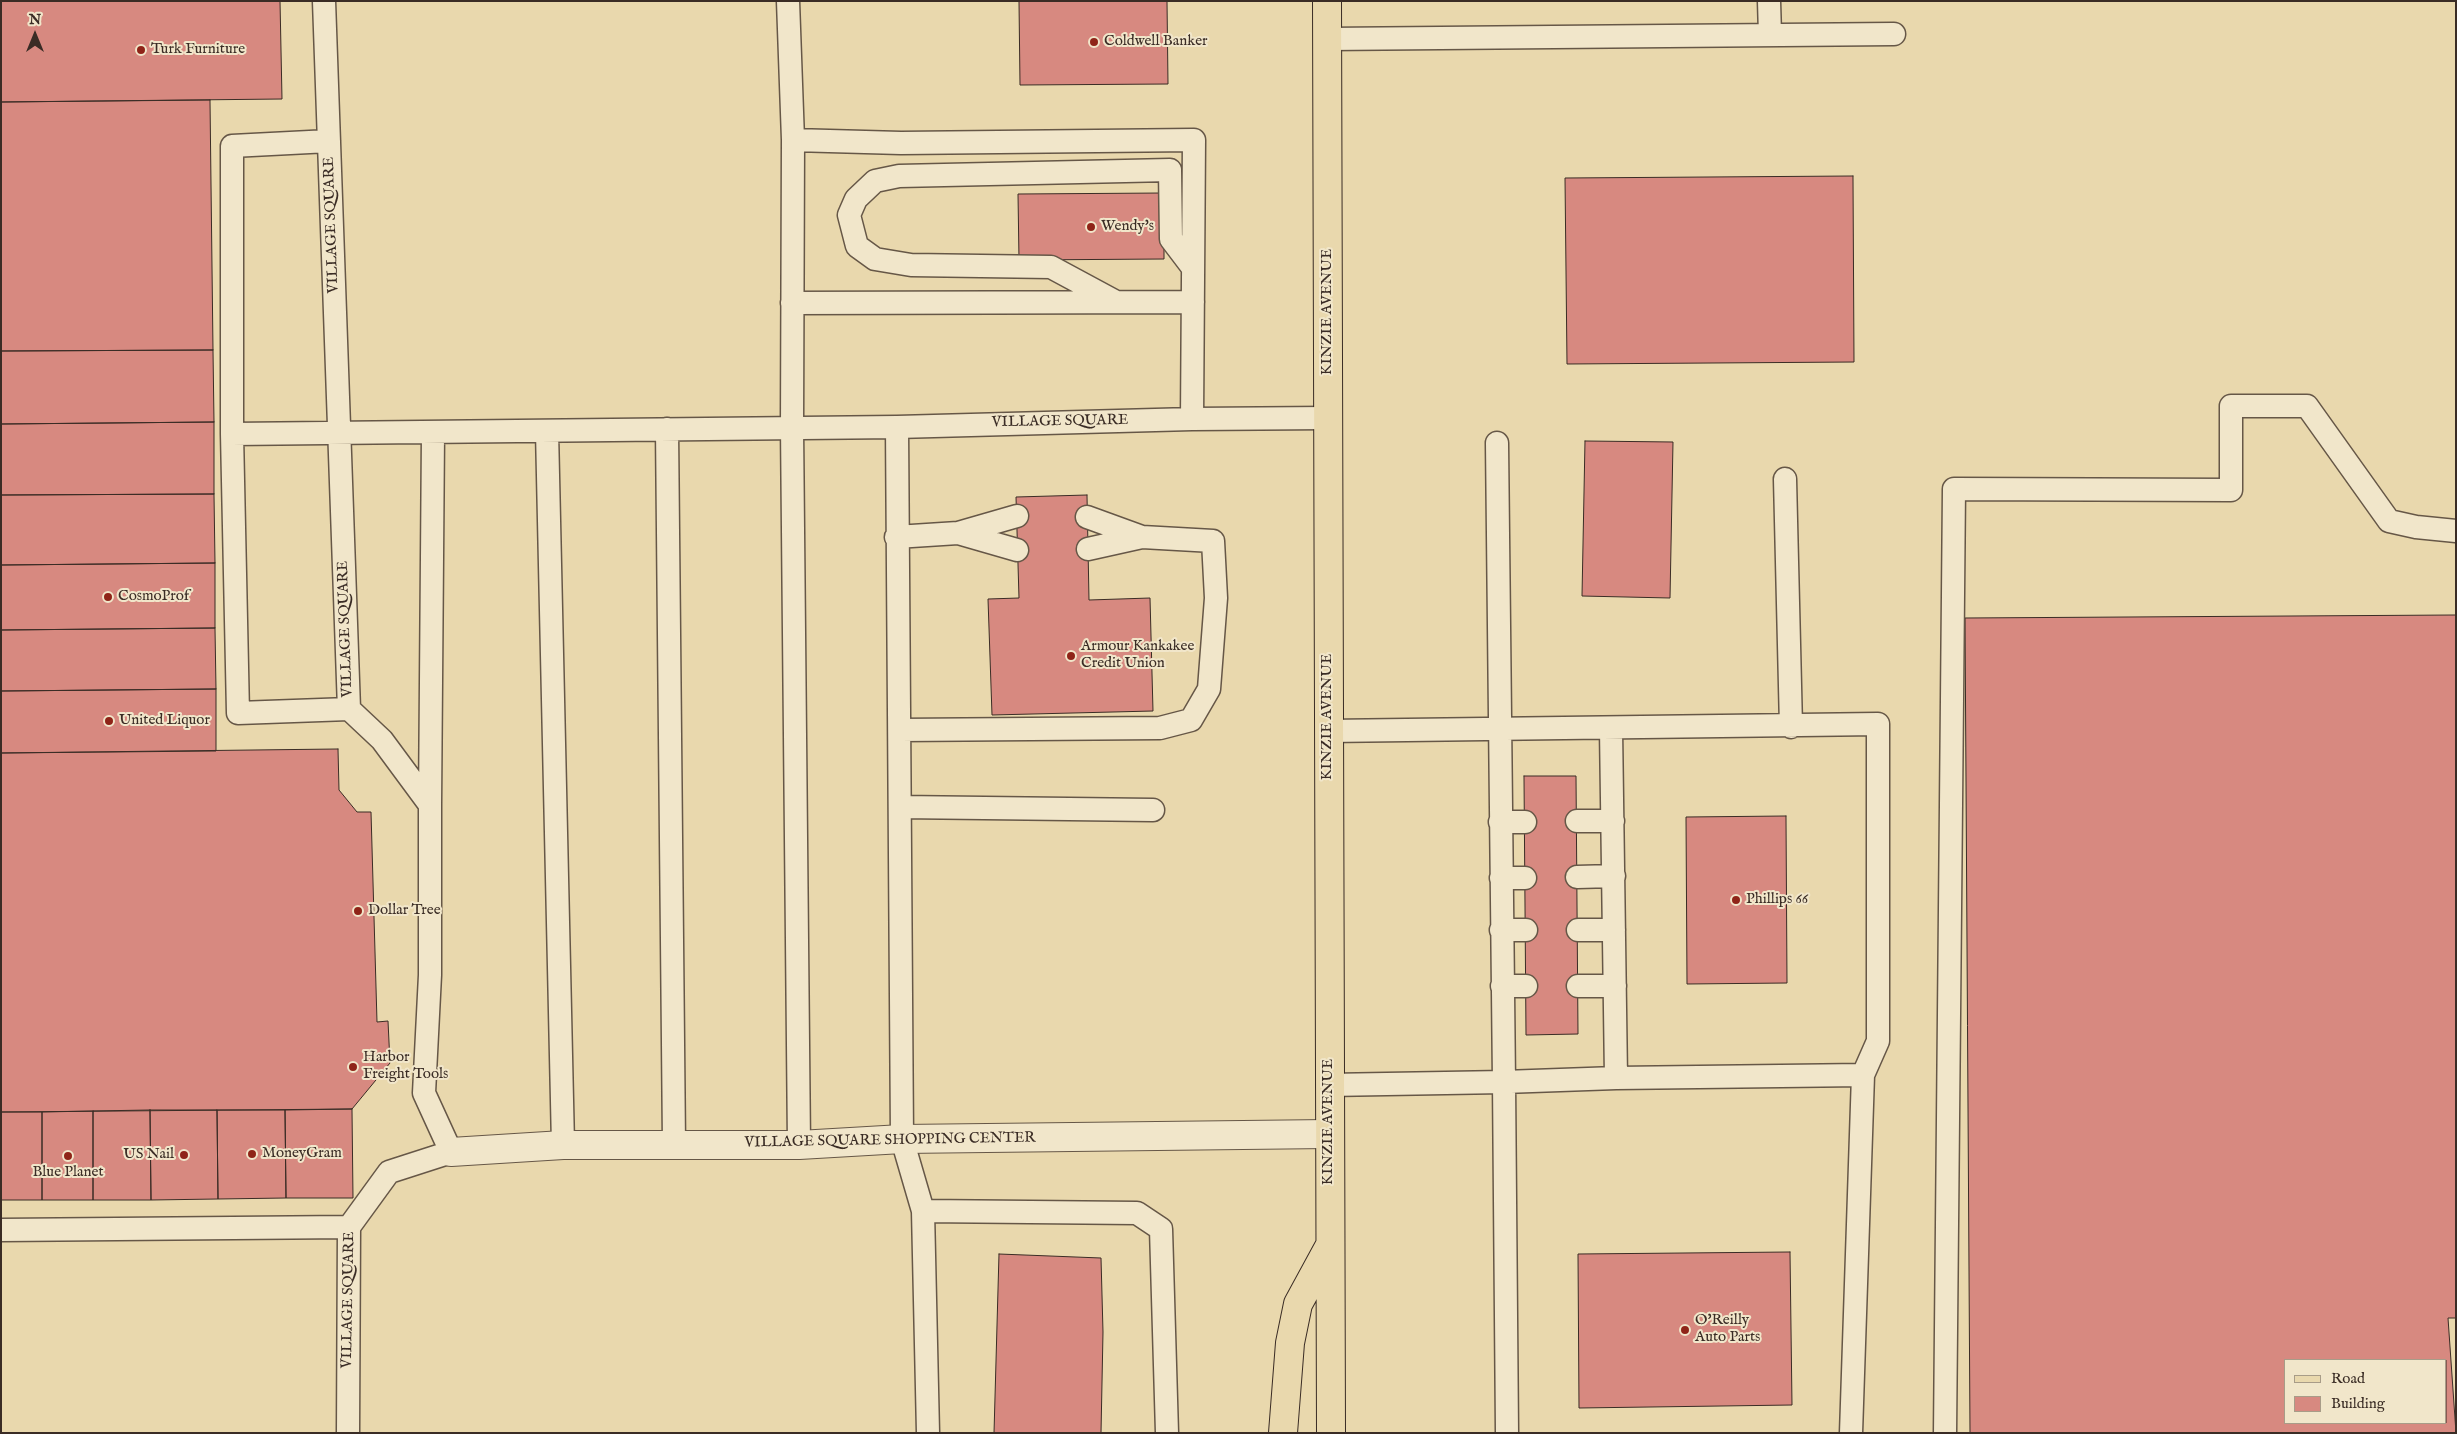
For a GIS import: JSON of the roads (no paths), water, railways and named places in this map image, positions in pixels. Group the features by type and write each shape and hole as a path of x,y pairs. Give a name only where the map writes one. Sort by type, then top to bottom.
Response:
{"main road":[{"name":"KINZIE AVENUE","path":"1327,1 1328,1134 1331,1433"},
{"path":"1283,1433 1290,1343 1298,1304 1330,1245"}],"street":[{"name":"VILLAGE SQUARE SHOPPING CENTER","path":"451,1152 564,1145 799,1145 902,1139 1328,1134"}],"lane":[{"name":"VILLAGE SQUARE","path":"324,1 349,709 382,740 430,806"},
{"path":"788,1 793,140 792,427 799,1145"},
{"path":"1769,1 1770,35"},
{"path":"1328,39 1894,34"},
{"path":"793,140 901,143 1194,140 1192,419"},
{"path":"329,141 232,146 232,434 238,713 349,709"},
{"path":"1116,302 1052,266 911,265 875,259 857,246 849,215 856,199 874,181 899,176 1170,170 1171,239 1193,268"},
{"path":"792,303 1193,302"},
{"path":"1945,1433 1954,489 2231,490 2231,406 2307,406 2389,522 2456,531"},
{"name":"VILLAGE SQUARE","path":"232,434 433,433 1328,418"},
{"path":"897,426 896,537 900,730 902,1139 923,1211 928,1433"},
{"path":"667,429 674,1144"},
{"path":"547,431 564,1145"},
{"path":"433,433 430,974 424,1093 451,1152"},
{"path":"1497,443 1498,729 1507,1433"},
{"path":"1785,478 1791,726"},
{"path":"896,537 958,533 1017,516"},
{"path":"1087,517 1142,537"},
{"path":"958,533 1018,550"},
{"path":"900,730 1160,728 1191,720 1209,689 1216,598 1213,541 1142,537 1088,549"},
{"path":"1328,731 1611,729 1878,724 1878,1041 1863,1075 1852,1433"},
{"path":"1611,729 1616,1078"},
{"path":"900,807 1152,810"},
{"path":"1577,821 1613,821"},
{"path":"1500,822 1525,822"},
{"path":"1577,877 1614,876"},
{"path":"1501,878 1525,878"},
{"path":"1501,930 1526,930"},
{"path":"1578,930 1614,930"},
{"path":"1502,986 1526,986"},
{"path":"1578,986 1616,986"},
{"path":"1328,1085 1616,1078 1863,1075"},
{"name":"VILLAGE SQUARE","path":"348,1433 349,1227 389,1172 451,1152"},
{"path":"923,1211 1137,1213 1162,1230 1167,1433"},
{"path":"1,1230 349,1227"}],"place":[{"name":"Coldwell Banker","path":"1094,42"},
{"name":"Turk Furniture","path":"141,50"},
{"name":"Wendy's","path":"1091,227"},
{"name":"CosmoProf","path":"108,597"},
{"name":"Armour Kankakee Credit Union","path":"1071,656"},
{"name":"United Liquor","path":"109,721"},
{"name":"Phillips 66","path":"1736,900"},
{"name":"Dollar Tree","path":"358,911"},
{"name":"Harbor Freight Tools","path":"353,1067"},
{"name":"MoneyGram","path":"252,1154"},
{"name":"US Nail","path":"184,1155"},
{"name":"Blue Planet","path":"68,1156"},
{"name":"O'Reilly Auto Parts","path":"1685,1330"}]}
